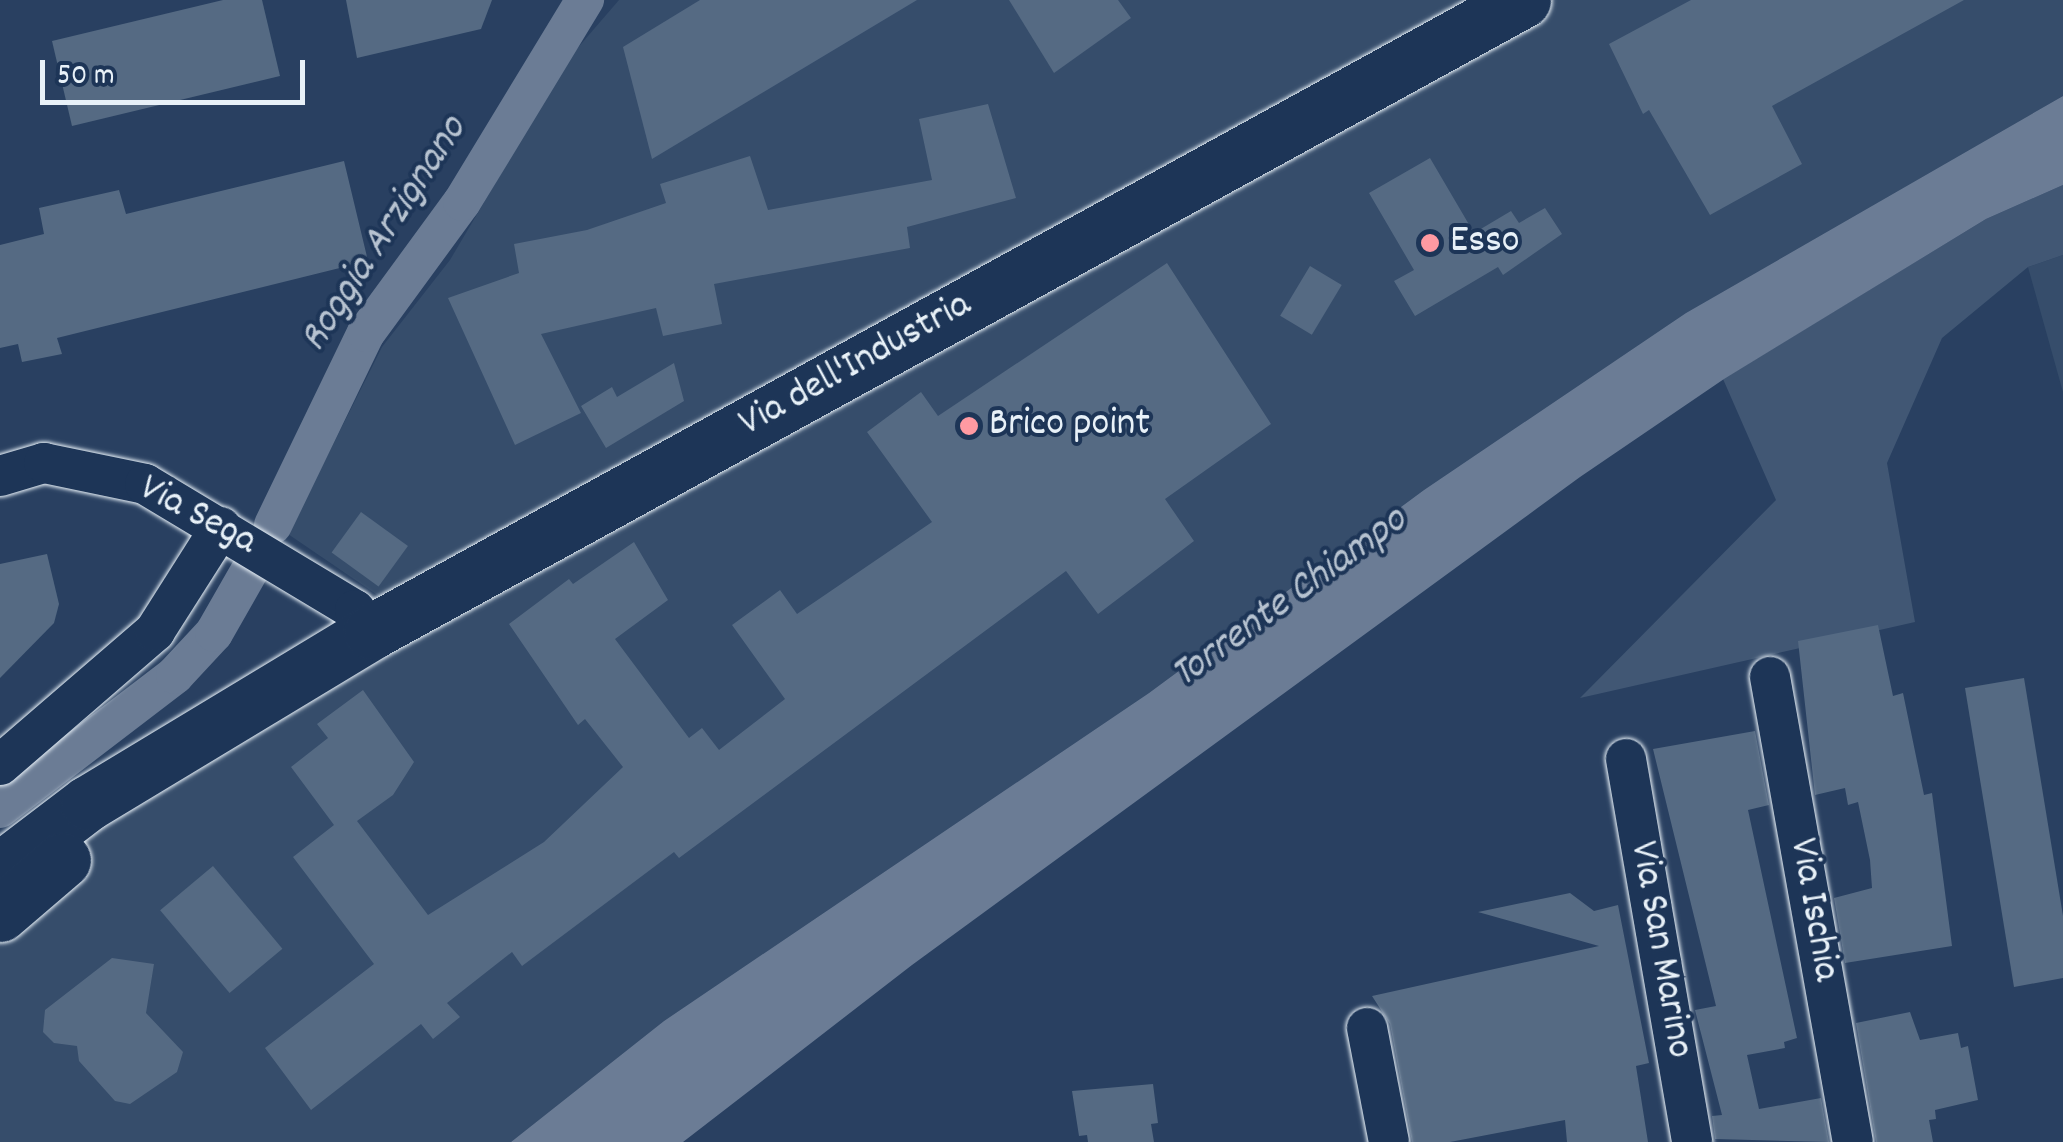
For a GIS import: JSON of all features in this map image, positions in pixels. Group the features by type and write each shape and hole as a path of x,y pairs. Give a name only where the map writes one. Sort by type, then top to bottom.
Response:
{"main road":[{"name":"Via dell'Industria","path":"0,870 88,803 196,742 371,632 1523,0"},
{"name":"Via dell'Industria","path":"0,914 196,742"}],"street":[{"name":"Via Sega","path":"0,476 44,463 96,469 145,484 355,610 371,632"},
{"path":"0,765 155,631 220,526"},
{"name":"Via Ischia","path":"1770,677 1853,1142"},
{"name":"Via San Marino","path":"1626,758 1692,1142"},
{"path":"1367,1028 1389,1142"}],"shaded area":[{"path":"619,0 2063,0 2063,96 1686,313 1424,490 1149,693 664,1021 511,1142 0,1142 0,893 392,605 288,534 382,347 450,260 569,58"},
{"path":"2063,185 2063,255 2028,267 1942,338 1887,463 1915,622 1580,698 1776,500 1723,379 1986,219"},
{"path":"2063,255 2063,392 2028,267"}],"water":[{"name":"Torrente Chiampo","path":"2063,96 2063,185 1986,219 1724,379 1580,477 912,965 683,1142 511,1142 664,1021 1149,693 1424,490 1686,313"}],"building":[{"path":"223,0 262,0 280,76 72,126 52,41"},
{"path":"346,0 492,0 481,29 357,58"},
{"path":"700,0 917,0 652,159 623,47"},
{"path":"1009,0 1118,0 1131,18 1054,73"},
{"path":"1691,0 1964,0 1772,106 1802,164 1710,215 1649,110 1643,114 1609,44"},
{"path":"988,104 1016,198 907,227 910,248 714,284 722,324 663,336 656,308 541,334 581,413 515,445 448,298 519,273 514,244 587,230 666,203 660,184 750,156 768,210 932,180 919,119"},
{"path":"1430,158 1474,233 1511,211 1519,223 1545,208 1562,234 1503,275 1498,267 1415,316 1394,281 1414,270 1369,193"},
{"path":"344,161 368,261 57,338 62,354 22,362 18,344 0,348 0,245 44,234 39,208 119,190 126,214"},
{"path":"1167,263 1271,424 1165,499 1194,541 1098,614 1066,571 679,858 674,852 522,966 512,952 447,1003 460,1017 433,1039 421,1024 311,1110 265,1048 374,964 293,857 334,825 291,767 328,738 317,724 363,690 414,762 393,795 357,821 428,915 544,842 623,767 585,719 578,725 509,624 569,579 573,584 634,542 668,600 615,639 689,738 702,728 719,750 785,699 732,625 780,590 797,614 932,522 867,432 921,392 938,416"},
{"path":"1310,266 1342,285 1312,335 1280,316"},
{"path":"674,363 684,401 606,448 581,406 612,387 617,397"},
{"path":"361,512 408,546 379,587 332,552"},
{"path":"47,554 59,604 54,623 0,678 0,564"},
{"path":"1878,625 1893,696 1903,693 1924,795 1932,793 1952,946 1845,963 1834,898 1872,888 1870,860 1858,802 1848,805 1845,788 1815,795 1798,641"},
{"path":"2024,678 2063,916 2063,978 2014,987 1965,688"},
{"path":"1755,731 1769,805 1748,810 1797,1038 1784,1042 1785,1048 1747,1055 1759,1109 1821,1098 1829,1142 1715,1139 1712,1116 1722,1115 1695,1010 1716,1006 1653,749"},
{"path":"213,866 282,949 230,993 160,910"},
{"path":"1570,893 1594,911 1618,905 1649,1063 1636,1066 1648,1142 1567,1142 1565,1120 1450,1142 1412,1142 1390,1024 1372,996 1599,946 1478,912"},
{"path":"112,958 154,964 146,1013 183,1052 177,1072 130,1104 115,1101 79,1061 77,1046 54,1043 43,1032 45,1010"},
{"path":"1910,1012 1920,1040 1958,1033 1961,1048 1968,1046 1978,1100 1935,1110 1936,1119 1929,1120 1933,1142 1876,1142 1856,1023"},
{"path":"1153,1084 1158,1123 1151,1124 1154,1142 1088,1142 1087,1135 1079,1136 1072,1091"}],"waterway":[{"name":"Roggia Arzignano","path":"273,525 366,333 462,202 585,0"},
{"name":"Roggia Arzignano","path":"0,809 175,675 214,633 250,570"}],"place":[{"name":"Esso","path":"1430,243"},
{"name":"Brico point","path":"969,426"}]}
